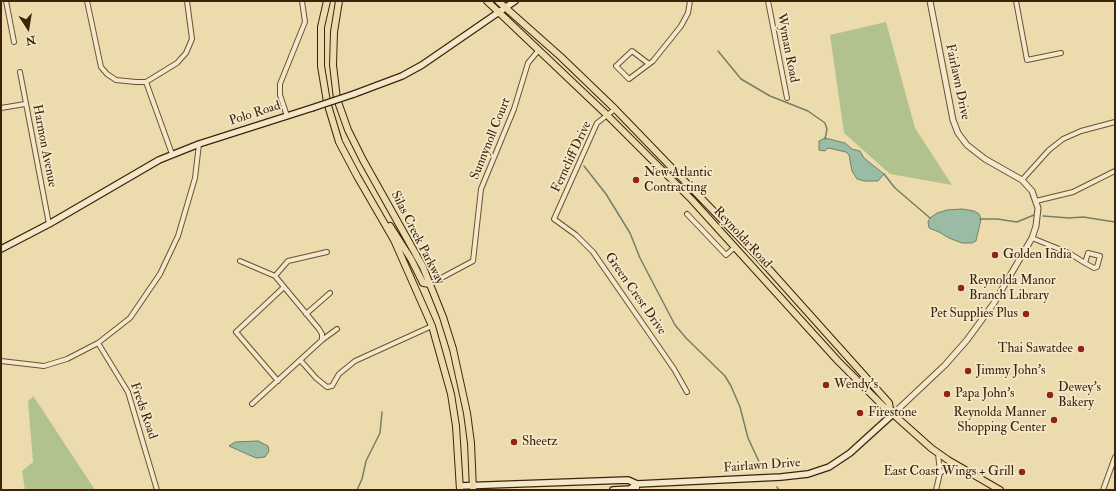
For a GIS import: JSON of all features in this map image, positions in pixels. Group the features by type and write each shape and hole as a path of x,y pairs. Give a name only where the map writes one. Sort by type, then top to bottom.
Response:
{"main road":[{"name":"Silas Creek Parkway","path":"327,1 321,27 321,66 327,102 339,142 401,253 432,326 451,394 456,426 460,488"},
{"name":"Silas Creek Parkway","path":"339,1 334,32 333,66 337,99 348,130 363,160 423,267 453,349 462,382 471,443 473,488"},
{"name":"Reynolda Road","path":"487,1 606,114 692,200 838,361 885,408 938,453 954,464 1000,490"},
{"name":"Reynolda Road","path":"498,1 561,57 615,109 759,258 890,402 891,412"},
{"name":"Polo Road","path":"1,249 49,224 126,177 172,154 354,94 402,76 417,68 515,1"},
{"path":"379,215 387,222 395,233 422,283 430,284"},
{"name":"Fairlawn Drive","path":"613,490 637,487 781,478 808,474 829,467 850,454 891,412"},
{"name":"Fairlawn Drive","path":"460,488 628,480 637,487"}],"street":[{"path":"6,1 14,42"},
{"path":"87,1 99,60 104,70 110,76 123,82 146,82 177,63 189,48 192,32 187,1"},
{"path":"287,116 280,95 280,84 304,22 302,1"},
{"path":"648,64 632,51 616,66 629,79 648,64 670,41 688,13 690,1"},
{"name":"Wyman Road","path":"768,1 787,98"},
{"name":"Fairlawn Drive","path":"930,1 952,120 958,133 967,145 980,155 1022,180 1032,191 1036,202"},
{"path":"1016,1 1027,60 1061,53"},
{"name":"Sunnynoll Court","path":"430,284 474,262 481,189 514,109 528,63 538,51"},
{"name":"Harmon Avenue","path":"20,72 49,224"},
{"path":"146,82 172,154"},
{"path":"1,108 25,104"},
{"name":"Ferncliff Drive","path":"554,218 597,123 606,114 615,109"},
{"path":"1022,180 1048,150 1063,139 1082,131 1115,122"},
{"path":"1,361 44,366 67,359 98,343 130,318 160,274 183,221 195,178 199,144"},
{"path":"891,412 945,365 967,340 994,303 1032,238 1036,226 1036,202 1073,192 1115,171"},
{"path":"686,214 726,256 735,247"},
{"name":"Green Crest Drive","path":"554,218 576,235 593,252 674,369 687,392"},
{"path":"1032,238 1069,253 1085,263"},
{"path":"275,276 288,261 326,252"},
{"path":"240,261 275,276 319,329 322,334 322,340"},
{"path":"278,382 236,332 284,287"},
{"path":"306,314 330,293"},
{"path":"301,361 316,378 327,387 332,386 339,374 355,361 432,326"},
{"path":"252,404 301,361 322,340 337,329"},
{"name":"Freds Road","path":"98,343 128,392 158,490"},
{"path":"936,490 940,473 938,453"},
{"path":"1103,490 1115,457"},
{"path":"940,473 954,464"}],"shaded area":[{"path":"886,22 915,128 952,185 890,174 844,133 830,35"},
{"path":"825,138 845,143 852,149 860,151 864,158 884,174 878,181 864,181 857,179 852,171 849,155 846,152 828,148 825,151 819,150 819,141"},
{"path":"962,209 974,211 979,214 981,219 976,241 972,243 962,243 929,228 928,222 930,218 937,213 947,210"},
{"path":"34,396 95,490 25,490 22,471 33,462 28,401"},
{"path":"258,441 268,446 269,451 265,457 256,458 229,446 235,442"}],"waterway":[{"path":"718,51 741,79 770,96 808,111 825,123 827,129 825,139"},
{"path":"584,166 606,194 630,233 640,258 675,325 686,338 725,376 731,386 740,407 748,438 761,466"},
{"path":"884,174 895,188 930,218"},
{"path":"980,219 997,219 1017,222 1034,215"},
{"path":"1043,216 1069,218 1083,217 1115,222"},
{"path":"357,490 362,479 366,461 380,433 382,412"}],"place":[{"name":"New Atlantic Contracting","path":"636,180"},
{"name":"Golden India","path":"995,255"},
{"name":"Reynolda Manor Branch Library","path":"961,288"},
{"name":"Pet Supplies Plus","path":"1026,314"},
{"name":"Thai Sawatdee","path":"1081,349"},
{"name":"Jimmy John's","path":"968,371"},
{"name":"Wendy's","path":"826,385"},
{"name":"Papa John's","path":"947,394"},
{"name":"Dewey's Bakery","path":"1050,395"},
{"name":"Firestone","path":"860,413"},
{"name":"Reynolda Manner Shopping Center","path":"1054,420"},
{"name":"Sheetz","path":"514,442"},
{"name":"East Coast Wings + Grill","path":"1022,472"}]}
